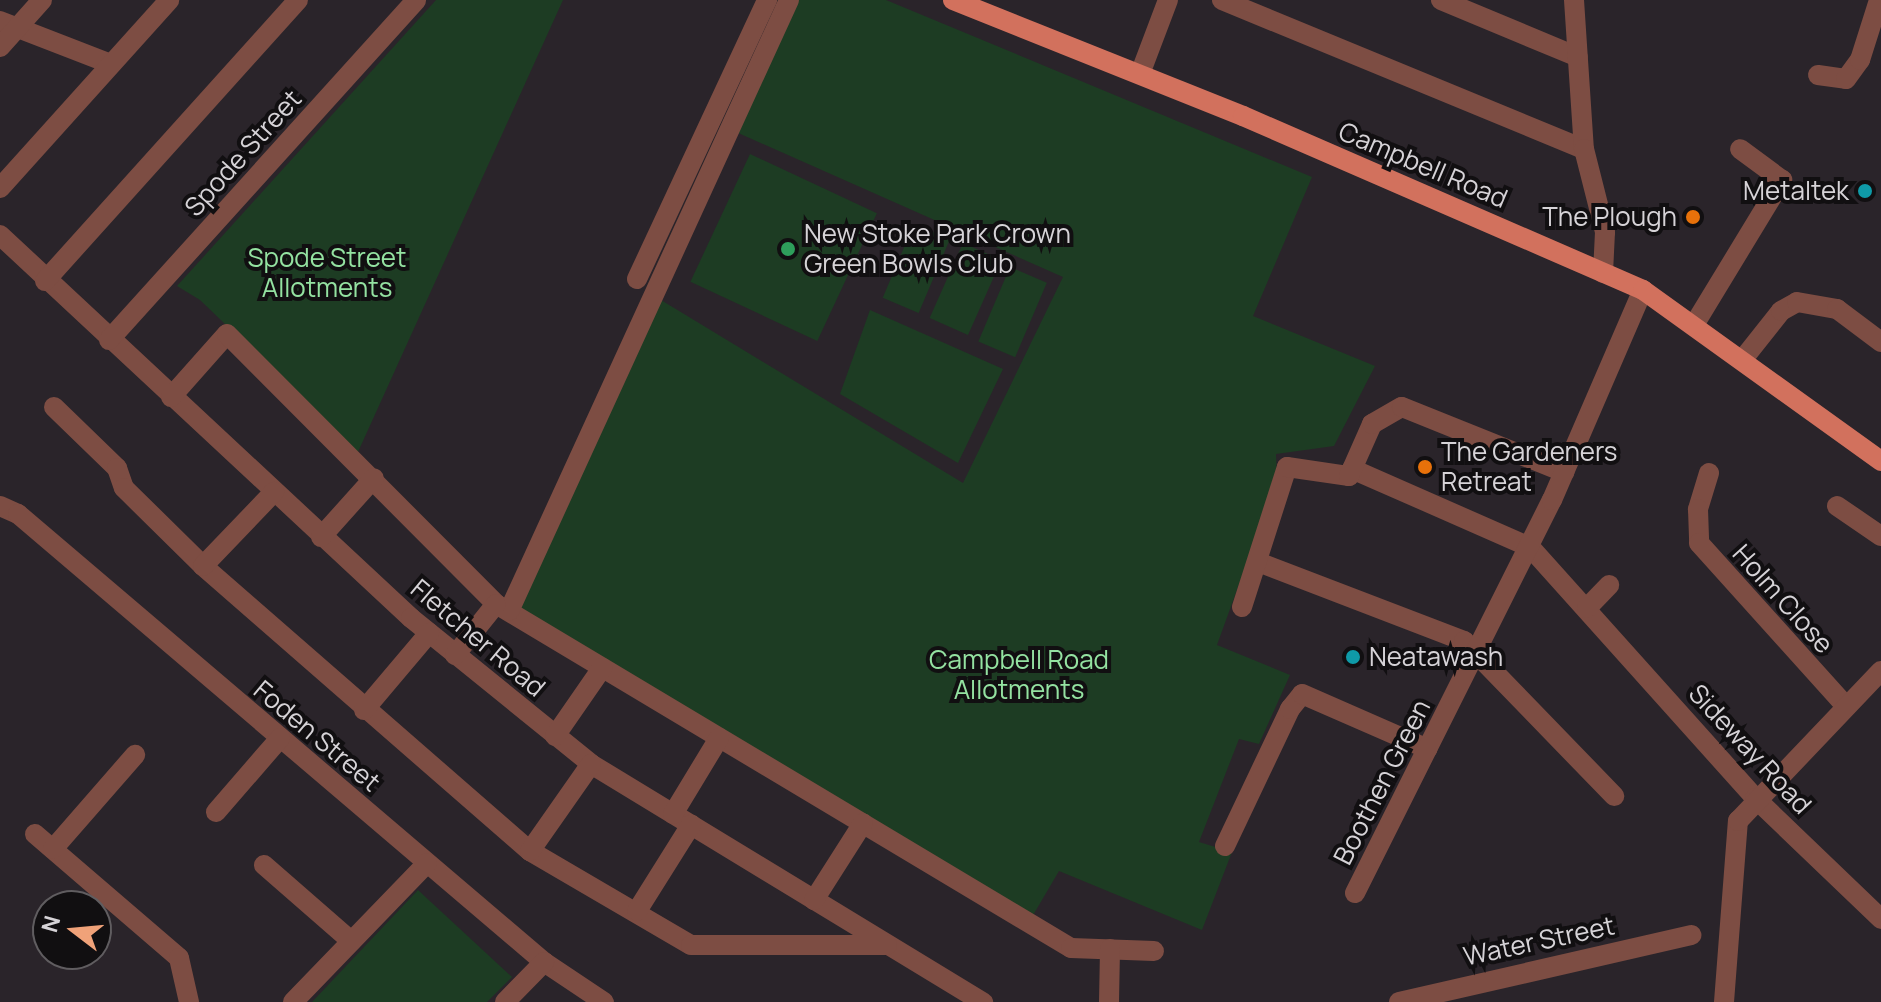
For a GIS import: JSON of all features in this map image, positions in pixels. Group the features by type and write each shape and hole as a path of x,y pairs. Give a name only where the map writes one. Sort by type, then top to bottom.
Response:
{"main road":[{"name":"Campbell Road","path":"953,0 1140,74 1643,290 1881,461"}],"street":[{"path":"0,47 8,25 42,0"},
{"path":"0,188 169,0"},
{"path":"45,281 298,0"},
{"name":"Spode Street","path":"109,340 416,0"},
{"path":"637,279 767,0"},
{"path":"455,655 502,608 789,0"},
{"path":"1140,74 1168,0"},
{"path":"1222,0 1584,149"},
{"path":"1441,0 1578,57"},
{"path":"1574,0 1584,149 1605,232 1603,273"},
{"path":"1818,75 1846,79 1860,60 1879,0"},
{"path":"8,25 111,64"},
{"path":"1694,325 1782,180 1740,149"},
{"name":"Fletcher Road","path":"0,235 45,281 321,537 429,633 555,736 591,764 983,1002"},
{"name":"Boothen Green","path":"1355,893 1530,547 1643,290"},
{"path":"1743,359 1781,311 1797,302 1837,309 1881,342"},
{"path":"171,397 227,334 502,608 1071,948 1154,951"},
{"path":"54,407 117,468 124,488 203,566 364,710 530,851 691,945 888,945"},
{"path":"1242,607 1287,467 1349,476 1372,424 1402,407 1564,472"},
{"path":"1352,469 1530,547"},
{"name":"Holm Close","path":"1709,473 1698,509 1699,543 1845,705"},
{"path":"321,537 374,478"},
{"path":"203,566 274,492"},
{"name":"Foden Street","path":"0,506 18,514 544,962 604,1002"},
{"path":"1837,506 1881,536"},
{"name":"Sideway Road","path":"1530,547 1755,798 1881,919"},
{"path":"1258,562 1464,641 1614,796"},
{"path":"1587,608 1609,585"},
{"path":"364,710 429,633"},
{"path":"555,736 602,668"},
{"path":"1724,1002 1734,836 1755,798 1881,671"},
{"path":"1225,846 1290,709 1302,694 1428,749"},
{"path":"216,812 280,738"},
{"path":"637,911 719,738"},
{"path":"53,849 135,755"},
{"path":"530,851 591,764"},
{"path":"814,900 863,823"},
{"path":"35,834 179,958 189,1002"},
{"path":"293,1002 427,863"},
{"path":"264,865 351,941"},
{"name":"Water Street","path":"1399,1002 1691,935"},
{"path":"1109,1002 1110,949"},
{"path":"505,1002 544,962"}],"green space":[{"name":"Spode Street Allotments","path":"436,0 563,0 358,452 200,300 177,286"},
{"name":"Campbell Road Allotments","path":"795,0 886,0 1312,177 1253,316 1375,366 1334,446 1276,454 1277,479 1217,645 1290,675 1259,744 1239,739 1199,842 1232,852 1202,930 1059,871 1032,917 519,610 656,297 963,483 1063,277 736,132"},
{"name":"New Stoke Park Crown Green Bowls Club","path":"750,154 877,213 817,341 690,282"},
{"path":"914,224 950,239 919,313 883,298"},
{"path":"963,243 1001,260 968,335 930,318"},
{"path":"1010,267 1047,283 1015,357 978,342"},
{"name":"New Stoke Park Crown Green Bowls Club","path":"870,310 1003,369 958,463 840,394"},
{"path":"418,890 512,977 487,1002 312,1002"}],"place":[{"name":"Metaltek","path":"1865,191"},
{"name":"The Plough","path":"1693,217"},
{"name":"New Stoke Park Crown Green Bowls Club","path":"788,249"},
{"name":"The Gardeners Retreat","path":"1425,467"},
{"name":"Neatawash","path":"1353,657"}]}
